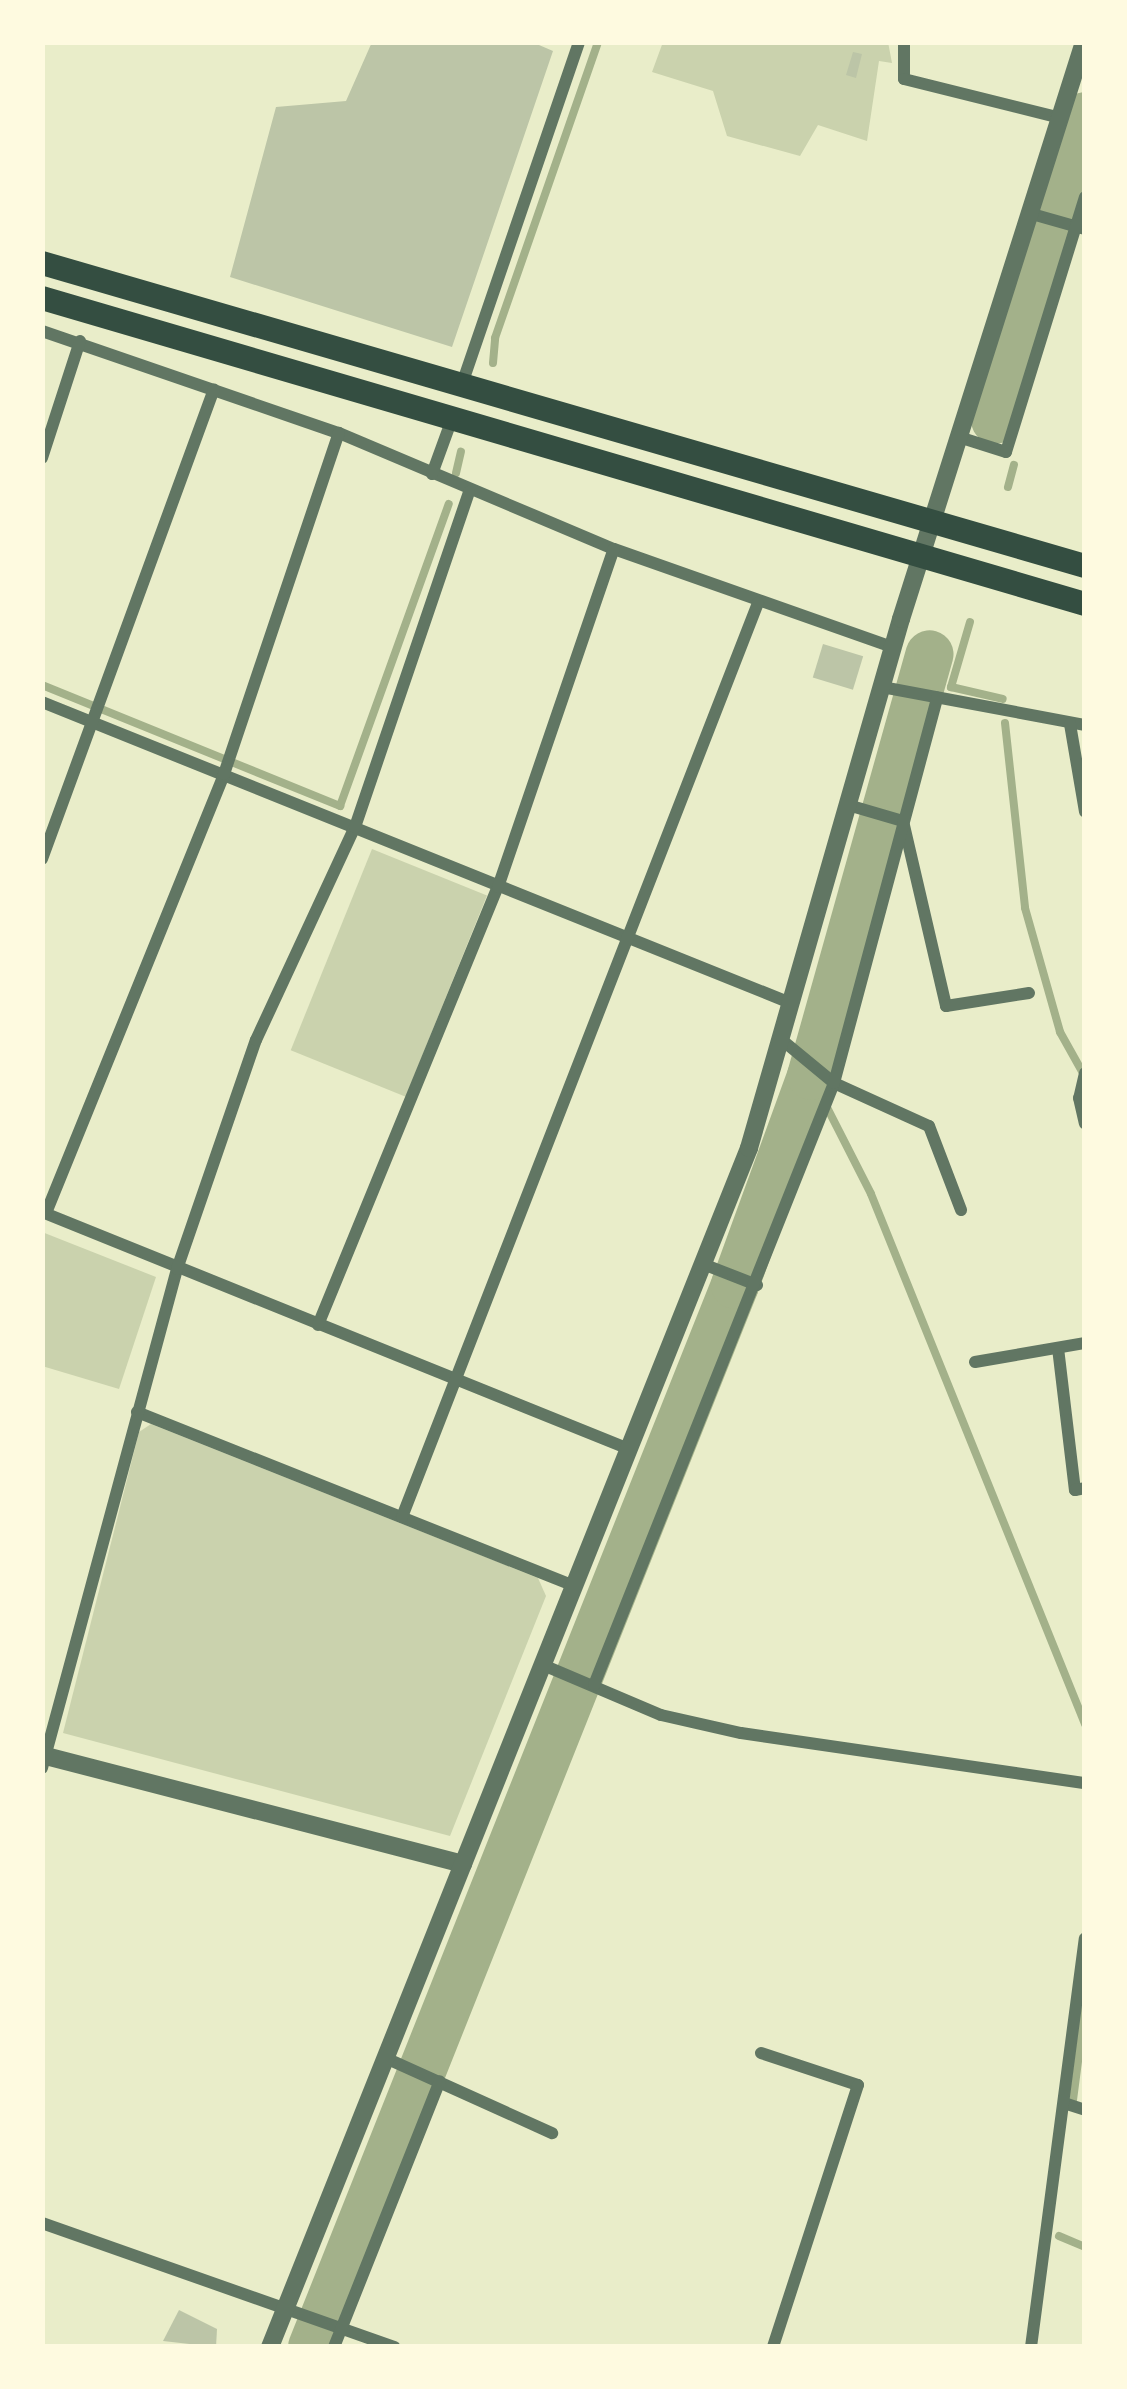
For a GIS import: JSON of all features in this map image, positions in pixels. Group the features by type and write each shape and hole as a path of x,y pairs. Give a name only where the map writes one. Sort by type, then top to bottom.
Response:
{"main road":[{"path":"42,263 1085,566"},
{"path":"42,298 1085,604"}],"street":[{"path":"461,386 579,42"},
{"path":"904,42 904,79 1061,118"},
{"path":"271,2347 297,2311 463,1864 703,1264 782,1040 893,647 1038,216 1084,42"},
{"path":"964,439 1006,452 1085,197"},
{"path":"1038,216 1075,226"},
{"path":"42,331 339,434 614,549 893,647"},
{"path":"42,458 80,341"},
{"path":"42,859 214,389"},
{"path":"432,474 452,418"},
{"path":"339,434 227,765 44,1212 628,1449"},
{"path":"463,1864 44,1760 177,1269 256,1040 355,826 469,492"},
{"path":"318,1325 498,887 614,549"},
{"path":"401,1517 632,941 758,603"},
{"path":"882,687 1078,724 1085,812"},
{"path":"592,1684 828,1088 933,697"},
{"path":"42,702 98,713 227,765 498,887 793,1004"},
{"path":"848,806 903,821"},
{"path":"903,821 946,1006 1029,993"},
{"path":"782,1040 805,1054 828,1088 928,1126 961,1210"},
{"path":"1083,1075 1085,1123"},
{"path":"703,1264 753,1283"},
{"path":"975,1362 1085,1343"},
{"path":"1058,1348 1075,1490 1085,1488"},
{"path":"136,1412 574,1586"},
{"path":"543,1666 661,1714 742,1733 1085,1783"},
{"path":"1031,2347 1085,1940"},
{"path":"761,2053 858,2085 773,2347"},
{"path":"390,2060 552,2133"},
{"path":"334,2347 439,2081"},
{"path":"1066,2104 1085,2110"},
{"path":"42,2223 394,2347"}],"green space":[{"path":"663,42 888,42 892,63 879,61 867,141 818,125 800,156 727,136 713,91 652,72"},
{"path":"372,849 487,895 406,1097 291,1050"},
{"path":"42,1232 156,1277 119,1389 42,1366"},
{"path":"151,1424 538,1578 546,1596 450,1836 63,1733 139,1432"}],"building":[{"path":"372,42 532,42 553,51 452,347 230,277 276,107 346,101"},
{"path":"853,52 862,54 856,78 846,75"},
{"path":"823,644 863,656 853,690 813,677"},
{"path":"179,2310 217,2329 216,2347 163,2341"}],"waterway":[{"path":"493,363 495,338 598,42"},
{"path":"995,420 1085,116"},
{"path":"456,473 461,452"},
{"path":"1008,487 1014,465"},
{"path":"42,685 340,806 449,504"},
{"path":"970,622 951,687 1003,699"},
{"path":"312,2347 735,1285 811,1076 930,654"},
{"path":"1005,723 1025,908 1060,1032 1084,1075"},
{"path":"811,1076 871,1194 1085,1724"},
{"path":"1073,2100 1085,2008"},
{"path":"1059,2236 1085,2247"}]}
